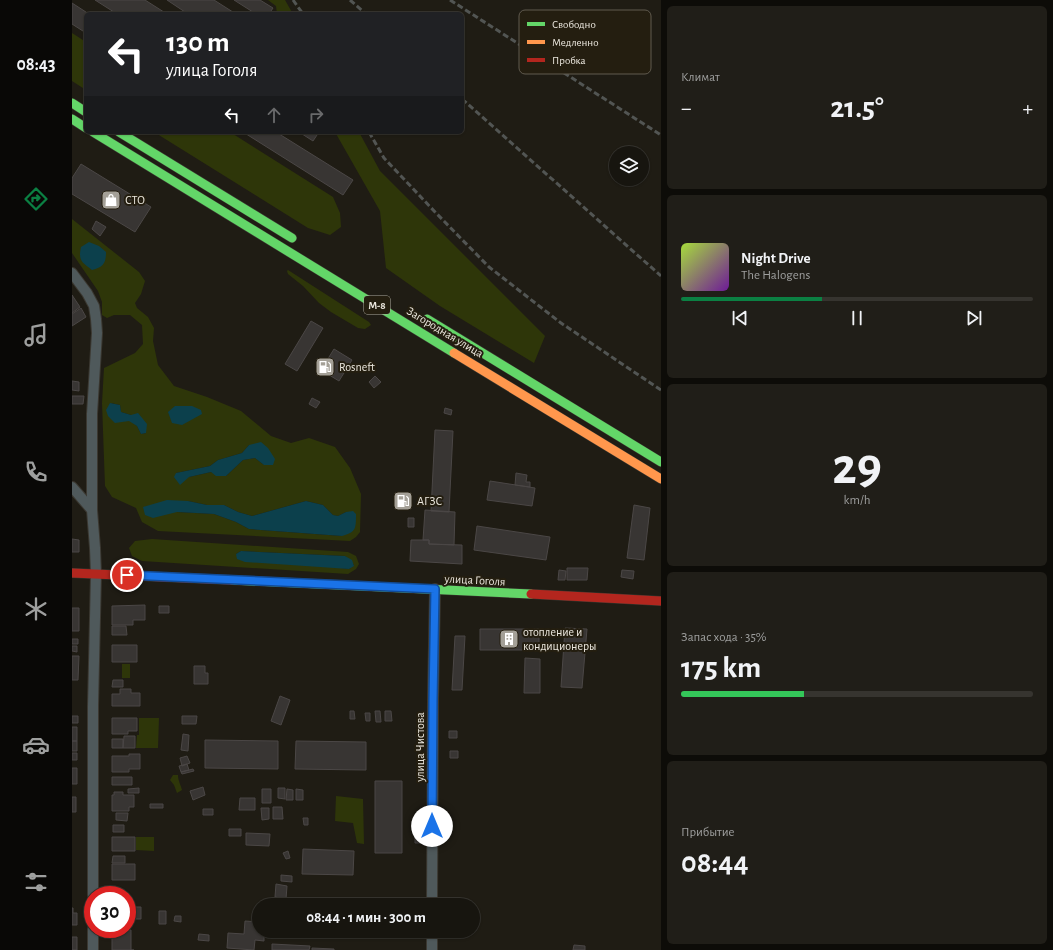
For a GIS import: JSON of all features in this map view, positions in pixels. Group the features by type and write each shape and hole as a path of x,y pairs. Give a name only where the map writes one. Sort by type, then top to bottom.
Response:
{"main road":[{"path":"72,103 84,111"},
{"path":"72,119 84,127"},
{"name":"Загородная улица","path":"96,134 661,479"},
{"path":"122,134 298,242"},
{"name":"Загородная улица","path":"418,314 661,462"},
{"name":"улица Гоголя","path":"72,573 435,589 661,601"}],"street":[{"path":"72,273 87,293 94,306 96,319 92,414 92,510 96,574 93,706 93,886"},
{"path":"72,487 92,510"},
{"name":"улица Чистова","path":"432,898 435,589"},
{"path":"93,938 93,950"},
{"path":"432,938 432,950"}],"green space":[{"path":"268,0 285,0 292,12 277,12 276,6"},
{"path":"72,33 84,41 84,89 72,81"},
{"path":"157,134 233,134 333,197 340,213 341,227 330,235 308,228"},
{"path":"336,134 360,134 380,171 545,336 534,363 440,306 386,268 380,211"},
{"path":"72,219 139,272 145,281 141,294 135,303 137,308 148,317 154,328 153,341 158,365 174,386 207,397 241,411 271,436 291,443 309,438 335,447 350,468 361,494 360,532 356,537 350,541 158,531 142,522 136,508 112,497 105,486 102,403 104,368 135,353 143,344 142,325 130,315 114,315 107,318 102,315 102,302 98,291 72,253","holes":["111,403 120,405 121,412","121,412 131,415 146,433 141,434 137,426","249,445 264,465 255,458 243,460 226,476 211,472 189,477 176,473 210,466 218,460 242,453","188,501 207,505 224,505 238,512 252,516 306,501 323,505 333,515 338,516 346,512 342,536 249,529 236,522 214,514 177,512"]},
{"path":"288,270 369,322 371,325 365,329 358,328 331,312 319,303 303,286 288,274"},
{"path":"152,539 348,552 356,556 359,564 356,569 348,574 142,561 132,556 129,548 135,541","holes":["241,551 345,556 354,565 349,569 236,554"]},
{"path":"122,664 130,664 130,678 122,678"},
{"path":"139,718 159,718 158,748 136,748 137,735 139,735"},
{"path":"173,775 178,775 182,790 177,793 170,780"},
{"path":"336,796 363,799 364,844 357,843 353,823 335,821"},
{"path":"136,837 154,837 154,851 136,850"}],"water":[{"path":"89,242 99,246 106,252 103,264 99,268 92,270 83,263 80,255 81,247"},
{"path":"110,403 120,405 121,412 131,415 138,413 147,424 146,433 141,434 137,426 129,421 115,423 108,416 106,410"},
{"path":"175,406 192,406 201,410 202,414 182,425 172,423 168,412"},
{"path":"261,442 268,448 275,459 273,465 264,465 255,458 243,460 226,476 216,476 211,472 189,477 180,485 174,477 176,473 210,466 218,460 242,453 249,445"},
{"path":"167,500 188,501 207,505 224,505 238,512 252,516 306,501 323,505 333,515 338,516 346,512 353,511 356,514 356,523 353,531 342,536 249,529 236,522 214,514 177,512 153,518 145,515 143,507"},
{"path":"241,551 345,556 352,560 354,566 349,569 245,562 237,559 236,554"}],"building":[{"path":"95,0 145,0 164,12 114,12"},
{"path":"167,0 214,0 233,12 185,12"},
{"path":"234,0 260,0 273,8 270,12 253,12"},
{"path":"72,3 86,12 84,12 84,32 72,24"},
{"path":"246,134 279,134 353,180 343,195"},
{"path":"302,134 318,134 313,141"},
{"name":"СТО","path":"81,164 151,207 135,232 72,194 72,178"},
{"path":"96,221 106,227 100,236 92,229"},
{"path":"72,295 80,307 72,313"},
{"path":"81,308 86,317 72,326 72,314"},
{"path":"311,321 323,328 297,371 285,364"},
{"path":"334,349 352,360 339,381 321,370"},
{"path":"375,376 381,382 374,388 369,382"},
{"path":"72,381 79,382 79,391 72,390"},
{"path":"72,396 84,396 83,404 72,404"},
{"path":"312,398 320,402 316,408 309,404"},
{"path":"445,408 452,410 451,415 444,413"},
{"path":"435,430 453,431 449,512 431,511"},
{"path":"516,473 527,475 526,482 530,482 530,487 515,485"},
{"path":"490,481 535,488 532,506 487,500"},
{"path":"634,505 650,508 644,560 627,558"},
{"path":"425,510 455,512 454,545 429,544 429,540 423,540"},
{"path":"408,518 414,518 414,527 408,527"},
{"path":"477,526 550,537 546,560 474,550"},
{"path":"72,539 79,540 79,552 72,552"},
{"path":"411,540 429,540 429,544 462,545 462,564 410,561"},
{"path":"567,568 588,568 587,580 567,580"},
{"path":"559,570 566,571 565,580 558,580"},
{"path":"622,570 634,571 633,579 621,577"},
{"path":"145,605 145,620 133,620 133,625 112,625 112,606"},
{"path":"159,606 169,606 169,613 159,613"},
{"path":"72,608 79,608 79,631 72,631"},
{"path":"112,626 126,626 127,635 112,635"},
{"path":"565,628 587,629 582,688 561,687"},
{"name":"отопление и кондиционеры","path":"480,629 539,629 539,650 480,650"},
{"path":"455,636 465,636 462,690 452,690"},
{"path":"72,639 78,639 78,644 72,644"},
{"path":"112,645 137,645 137,662 112,662"},
{"path":"72,646 77,646 77,652 72,651"},
{"path":"72,656 79,656 78,680 72,680"},
{"path":"525,658 540,659 540,693 524,693"},
{"path":"194,666 205,666 205,673 208,673 208,684 194,684"},
{"path":"113,680 123,680 123,687 112,687"},
{"path":"120,689 131,689 131,693 140,693 140,706 112,706 112,694 120,694"},
{"path":"280,696 290,700 281,725 271,721"},
{"path":"350,711 354,711 355,719 350,719"},
{"path":"375,711 380,711 381,722 376,722"},
{"path":"385,711 391,711 392,721 385,721"},
{"path":"365,713 370,713 370,721 366,721"},
{"path":"72,716 78,716 78,723 72,723"},
{"path":"182,716 197,716 196,724 182,724"},
{"path":"112,718 137,718 137,731 128,731 128,734 112,734"},
{"path":"72,727 77,727 77,741 72,741"},
{"path":"449,731 457,731 457,738 449,738"},
{"path":"183,734 189,735 188,751 181,750"},
{"path":"124,736 135,736 135,748 123,748"},
{"path":"112,739 123,739 123,748 112,748"},
{"path":"205,740 278,741 278,769 205,768"},
{"path":"72,741 77,741 77,751 72,751"},
{"path":"296,741 366,742 366,770 295,769"},
{"path":"450,751 458,751 458,758 450,758"},
{"path":"72,753 77,753 77,760 72,760"},
{"path":"129,754 140,754 140,769 129,769 129,772 112,772 112,756 129,756"},
{"path":"187,756 190,763 182,766 180,758"},
{"path":"187,764 189,770 181,772 179,766"},
{"path":"72,768 77,768 77,784 72,784"},
{"path":"193,769 194,771 182,774 181,772"},
{"path":"112,777 132,777 132,785 112,785"},
{"path":"375,781 402,781 402,853 375,853"},
{"path":"203,787 205,795 193,800 190,791"},
{"path":"139,788 139,793 128,793 128,789"},
{"path":"278,788 285,788 285,799 278,798"},
{"path":"262,789 271,789 271,803 262,803"},
{"path":"287,789 293,790 293,800 286,800"},
{"path":"296,789 303,790 303,800 296,800"},
{"path":"114,792 123,792 123,795 134,795 134,807 129,807 129,811 112,811 112,795 114,795"},
{"path":"72,797 76,797 76,812 72,812"},
{"path":"240,798 255,798 255,810 239,810"},
{"path":"150,804 163,804 163,808 150,808"},
{"path":"273,807 282,807 283,819 273,819"},
{"path":"261,808 269,808 269,819 262,820"},
{"path":"203,809 213,809 213,815 203,815"},
{"path":"116,813 128,813 127,821 116,820"},
{"path":"303,818 308,818 308,825 304,825"},
{"path":"113,825 124,825 124,832 113,832"},
{"path":"229,829 241,829 241,836 229,836"},
{"path":"246,833 270,834 269,846 246,845"},
{"path":"415,836 420,836 421,843 415,843"},
{"path":"112,837 135,837 135,851 112,851"},
{"path":"303,849 354,851 353,875 302,874"},
{"path":"288,851 290,858 286,859 283,853"},
{"path":"113,856 125,856 125,863 112,863"},
{"path":"112,864 135,864 135,880 112,880"},
{"path":"281,875 292,876 292,882 281,881"},
{"path":"276,884 287,886 286,898 275,897"},
{"path":"136,907 141,907 141,919 136,919"},
{"path":"72,908 73,913 77,913 77,925 72,925"},
{"path":"159,911 166,911 166,924 159,924"},
{"path":"175,916 181,916 181,922 174,921"},
{"path":"245,921 252,922 252,938 264,938 264,941 255,940 254,950 227,948 228,933 244,934"},
{"path":"199,934 209,935 209,941 198,940"},
{"path":"72,937 77,937 77,950 72,950"},
{"path":"112,938 131,938 131,950 112,950"},
{"path":"272,944 310,946 309,950 272,950"},
{"path":"574,945 585,946 585,950 573,950"},
{"path":"312,948 334,949 334,950 312,950"}],"railway":[{"path":"293,0 302,12"},
{"path":"350,0 364,12"},
{"path":"450,0 519,44"},
{"path":"566,74 661,135"},
{"path":"464,101 661,276"},
{"path":"370,134 384,158 489,267 561,323 661,390"}],"traffic: fast":[{"path":"72,103 84,111"},
{"path":"72,119 84,127"},
{"path":"96,134 454,353"},
{"path":"122,134 292,238"},
{"path":"427,319 661,462"},
{"path":"232,580 531,594"}],"traffic: slow":[{"path":"454,353 661,479"}],"traffic: jam":[{"path":"72,573 232,580"},
{"path":"531,594 661,601"}],"place":[{"name":"СТО","path":"111,200"},
{"name":"Rosneft","path":"325,367"},
{"name":"АГЗС","path":"403,501"},
{"name":"отопление и кондиционеры","path":"509,639"}],"route":[{"path":"127,575 435,589 432,826"}]}
